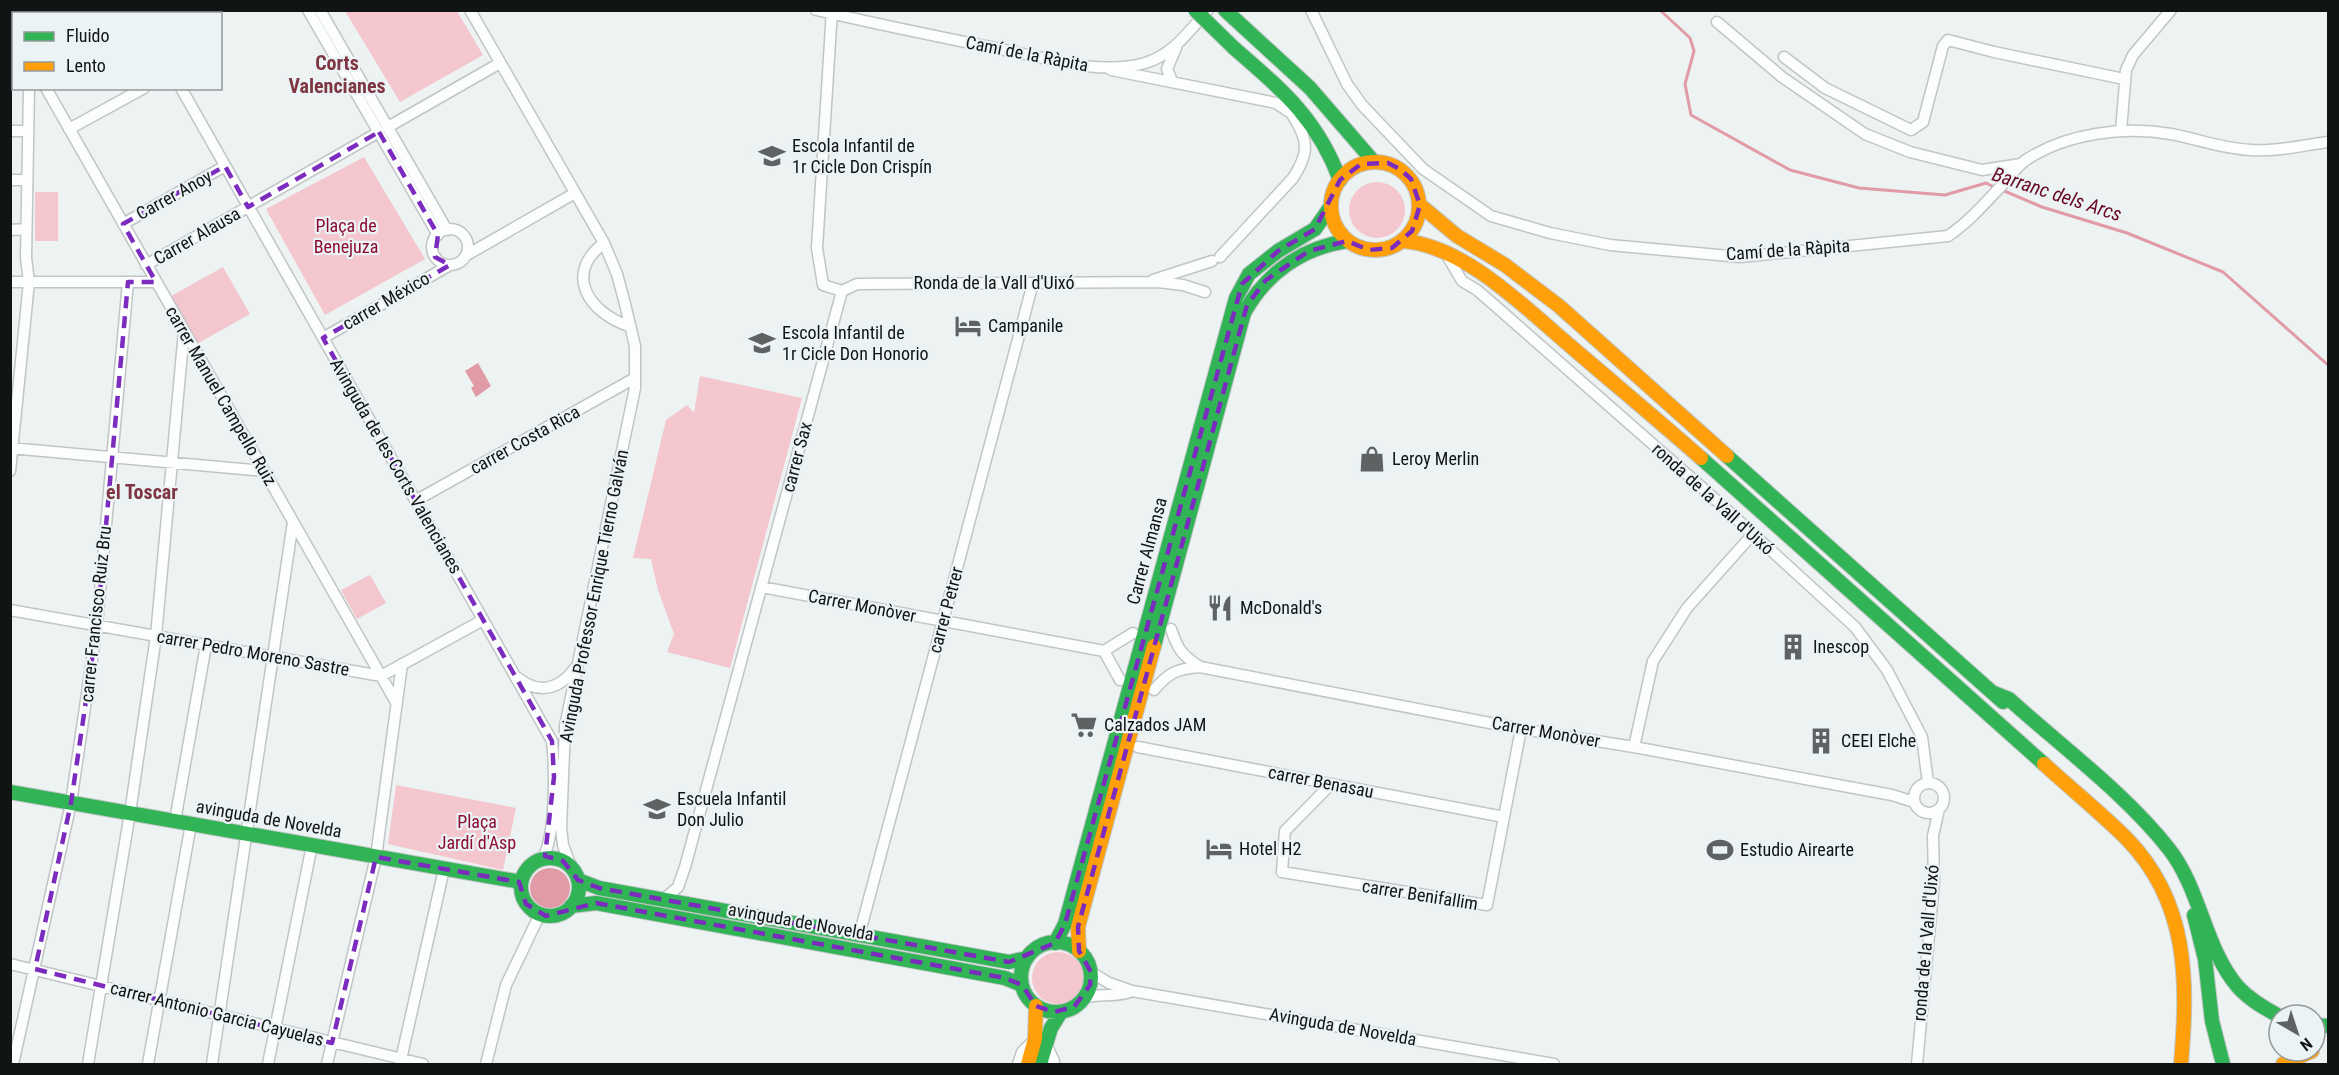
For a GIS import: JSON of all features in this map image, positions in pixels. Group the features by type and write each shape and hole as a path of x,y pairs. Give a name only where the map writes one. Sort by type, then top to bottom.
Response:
{"main road":[{"path":"1195,10 1308,116 1327,147 1340,180"},
{"path":"1225,10 1310,88 1374,162"},
{"path":"1296,116 1327,147"},
{"path":"1374,162 1394,166 1411,179 1420,205 1418,218 1412,231 1403,241 1392,248 1375,250 1357,247 1347,241 1335,225 1331,206 1333,192 1340,180 1355,167 1374,162"},
{"path":"1420,205 1457,236 1504,265 1558,306 2130,814 2156,843 2176,872 2189,899 2203,949 2212,1021 2223,1065"},
{"name":"Carrer Almansa","path":"1054,943 1065,924 1236,298 1249,274 1278,251 1315,230 1331,206"},
{"name":"Carrer Almansa","path":"1079,951 1078,927 1247,305 1259,286 1281,268 1310,251 1335,242 1347,241"},
{"path":"1403,241 1417,242 1444,252 1490,279 1678,438 2127,839 2152,871 2176,923 2185,962 2187,1002 2181,1065"},
{"path":"1247,305 1254,323"},
{"path":"1994,693 2009,699 2106,785 2160,838 2179,863 2194,892 2217,954 2229,975 2251,1000 2267,1009"},
{"name":"avinguda de Novelda","path":"10,792 520,882"},
{"path":"543,858 558,859 571,867 578,880 577,896 572,906 557,915 540,914 530,909 523,899 520,882 528,867 543,858"},
{"name":"avinguda de Novelda","path":"578,880 599,888 859,936 1009,962 1027,958"},
{"name":"avinguda de Novelda","path":"572,906 596,903 1005,978 1022,985"},
{"path":"1054,943 1068,945 1079,951 1088,962 1091,972 1090,985 1084,998 1074,1007 1061,1012 1046,1011 1036,1006 1025,994 1022,985 1022,970 1027,958 1041,946 1054,943"},
{"path":"1036,1006 1040,1065"},
{"path":"1028,1065 1040,1041 1051,1029 1061,1012"}],"street":[{"path":"308,10 383,129"},
{"path":"320,10 383,129 442,232"},
{"name":"Avinguda Professor Enrique Tierno Galván","path":"470,10 604,243 617,274 634,346 635,388 565,726 561,807 563,845 571,867"},
{"name":"Camí de la Ràpita","path":"816,10 1096,68 1145,63 1162,56 1179,43 1208,10"},
{"name":"Camí de la Ràpita","path":"1311,10 1347,84 1362,105 1423,169 1491,216 1550,233 1610,245 1740,256 1794,253 1948,236 1967,224 2021,164 2046,149 2078,138 2121,131 2140,130 2173,135 2215,146 2253,151 2328,142"},
{"path":"2121,131 2124,79 2133,55 2171,10"},
{"path":"832,12 817,248 823,285 842,291"},
{"path":"1718,21 1782,77 1865,134 1910,152 1982,170 2021,164"},
{"path":"1784,57 1825,88 1911,130 1923,122 1943,46 1948,40 2124,79"},
{"path":"1172,81 1167,69 1179,43"},
{"name":"Carrer Alausa","path":"146,265 500,63"},
{"path":"1096,68 1276,103 1296,116"},
{"path":"10,471 29,282 26,258 29,90"},
{"name":"carrer Manuel Campello Ruiz","path":"47,90 397,704"},
{"path":"69,129 140,90"},
{"name":"Avinguda de les Corts Valencianes","path":"182,90 552,741 554,766 549,843 543,858"},
{"name":"Ronda de la Vall d'Uixó","path":"1148,283 1216,259 1293,178 1302,165 1306,148 1296,116"},
{"path":"10,131 28,131"},
{"name":"Carrer Anoy","path":"123,224 225,166"},
{"path":"10,180 27,180"},
{"path":"465,256 468,247 466,238 456,230 442,232 433,243 434,253 441,262 450,265 459,263 465,256 575,193"},
{"path":"10,230 26,230"},
{"path":"604,243 595,249 584,272 587,295 603,315 629,326"},
{"name":"ronda de la Vall d'Uixó","path":"1444,252 1462,281 1477,290 1706,491 1855,627 1887,670 1922,737 1928,783"},
{"name":"carrer México","path":"323,338 450,265"},
{"path":"10,282 156,282"},
{"name":"carrer Francisco Ruiz Bru","path":"13,1065 71,803 97,625 128,282"},
{"name":"carrer Petrer","path":"859,936 1033,283"},
{"name":"Ronda de la Vall d'Uixó","path":"842,291 857,284 1148,283 1183,285 1205,292"},
{"name":"carrer Sax","path":"664,899 678,887 842,291"},
{"path":"88,1065 130,813 156,636 184,331"},
{"name":"carrer Costa Rica","path":"415,501 635,378"},
{"path":"12,448 264,471"},
{"path":"212,1065 293,522"},
{"path":"1634,747 1653,661 1688,608 1752,535"},
{"name":"Carrer Monòver","path":"761,587 1104,651"},
{"name":"carrer Pedro Moreno Sastre","path":"10,610 381,676"},
{"path":"381,676 483,620"},
{"name":"Carrer Monòver","path":"1171,629 1176,645 1183,656 1200,667"},
{"path":"1120,680 1104,651 1133,633"},
{"path":"175,821 206,645"},
{"path":"327,1065 375,857 402,664"},
{"path":"515,675 525,684 545,688 565,681 577,665"},
{"name":"Carrer Monòver","path":"1154,690 1164,677 1173,672 1200,667 1521,729 1634,747 1892,795 1915,797"},
{"name":"carrer Benifallim","path":"1331,784 1285,831 1282,872 1487,905 1521,729"},
{"name":"carrer Benasau","path":"1138,747 1504,817"},
{"path":"1928,783 1935,784 1942,791 1944,800 1939,809 1930,813 1920,810 1915,797 1922,785 1928,783"},
{"name":"ronda de la Vall d'Uixó","path":"1914,1065 1934,882 1933,836 1939,809"},
{"name":"ronda de la Vall d'Uixó","path":"1925,812 1933,836"},
{"path":"148,1065 191,824"},
{"path":"268,1065 312,845"},
{"path":"401,1062 444,869"},
{"path":"486,1065 506,985 540,914"},
{"name":"carrer Antonio Garcia Cayuelas","path":"10,964 276,1028 401,1062 423,1065"},
{"name":"Avinguda de Novelda","path":"1091,972 1106,981 1132,991 1554,1065"},
{"name":"Avinguda de Novelda","path":"1084,998 1102,994 1125,995 1132,991"},
{"path":"1018,1065 1022,1052 1040,1041 1054,1061 1053,1065"}],"highlighted area":[{"path":"379,132 438,235 435,257 450,265 323,338 552,741 554,777 545,856 563,861 578,880 599,888 1009,962 1055,943 1065,924 1242,284 1278,251 1315,229 1340,180 1361,164 1388,163 1400,169 1411,179 1420,205 1412,231 1392,248 1369,250 1347,241 1309,251 1266,280 1247,305 1078,927 1079,951 1091,972 1090,985 1074,1007 1054,1012 1036,1006 1022,985 1005,978 596,903 546,916 526,904 519,882 376,857 332,1043 35,969 71,803 97,625 128,282 156,282 123,224 225,166 248,207"}],"green space":[{"path":"345,11 457,11 483,55 400,102"},
{"name":"Plaça de Benejuza","path":"364,157 425,259 325,315 266,209"},
{"path":"1371,182 1383,182 1393,186 1401,194 1405,210 1401,226 1393,234 1383,238 1371,238 1361,234 1353,226 1349,216 1349,204 1353,194 1361,186"},
{"path":"35,192 58,192 58,241 35,241"},
{"path":"223,267 250,314 193,346 166,299"},
{"path":"700,376 802,398 730,668 667,652 674,634 658,590 651,559 633,558 666,420 687,405 694,413"},
{"path":"370,575 386,603 357,619 341,590"},
{"name":"Plaça Jardí d'Asp","path":"396,785 516,808 503,870 388,844"},
{"path":"1053,952 1063,952 1072,956 1080,964 1084,978 1080,992 1072,1000 1063,1004 1053,1004 1044,1000 1036,992 1032,983 1032,973 1036,964 1044,956"}],"shaded area":[{"path":"478,363 491,386 476,397 471,388 474,386 465,371"},
{"path":"550,868 558,869 564,874 569,880 569,896 564,902 558,907 550,908 542,907 536,902 531,896 530,888 531,880 536,874 542,869"}],"waterway":[{"name":"Barranc dels Arcs","path":"1660,10 1690,38 1694,51 1685,84 1691,115 1790,170 1859,188 1945,195 1986,183 1996,188"},
{"name":"Barranc dels Arcs","path":"2002,190 2042,207 2127,233 2223,272 2328,365"}],"traffic: fast":[{"path":"1195,10 1234,48"},
{"path":"1225,10 1310,88 1374,162"},
{"path":"1234,48 1283,92 1309,122 1331,158 1340,180"},
{"path":"1055,943 1065,924 1236,298 1249,274 1278,251 1315,229 1331,206"},
{"path":"1154,646 1244,313 1274,274 1300,256 1331,244 1347,241"},
{"path":"1727,456 2003,702"},
{"path":"1701,458 2044,764"},
{"path":"1994,693 2009,699 2113,790 2152,829 2180,865 2217,954 2227,971 2247,996 2267,1009"},
{"path":"10,792 521,882"},
{"path":"544,858 556,858 571,866 579,881 579,887 579,893 571,908 556,916 544,916 529,908 521,893 521,881 529,866 544,858"},
{"path":"578,880 599,888 1009,962 1027,958"},
{"path":"571,906 596,903 1005,978 1022,985"},
{"path":"2194,915 2205,959 2212,1021 2223,1064"},
{"path":"1056,942 1069,945 1081,952 1088,964 1091,977 1088,990 1081,1002 1069,1009 1056,1012 1043,1009 1031,1002 1024,990 1021,977 1024,964 1031,952 1043,945 1056,942"},
{"path":"1040,1064 1051,1028 1061,1012"}],"traffic: slow":[{"path":"1375,162 1400,169 1412,181 1419,206 1412,231 1400,243 1375,250 1350,243 1338,231 1331,206 1338,181 1350,169 1375,162"},
{"path":"1420,205 1457,236 1505,265 1559,306 1727,456"},
{"path":"1403,241 1427,246 1450,255 1473,267 1495,283 1701,458"},
{"path":"1079,951 1078,927 1154,646"},
{"path":"2044,764 2126,838 2147,863 2162,889 2173,916 2180,944 2184,1003 2181,1064"},
{"path":"1028,1064 1035,1039 1036,1006"}],"place":[{"name":"Escola Infantil de 1r Cicle Don Crispín","path":"772,156"},
{"name":"Campanile","path":"968,326"},
{"name":"Escola Infantil de 1r Cicle Don Honorio","path":"762,343"},
{"name":"Leroy Merlin","path":"1372,459"},
{"name":"McDonald's","path":"1220,608"},
{"name":"Inescop","path":"1793,647"},
{"name":"Calzados JAM","path":"1084,725"},
{"name":"CEEI Elche","path":"1821,741"},
{"name":"Escuela Infantil Don Julio","path":"657,809"},
{"name":"Hotel H2","path":"1219,849"},
{"name":"Estudio Airearte","path":"1720,850"}],"district":[{"name":"Corts Valencianes","path":"337,74"},
{"name":"el Toscar","path":"142,492"}]}
